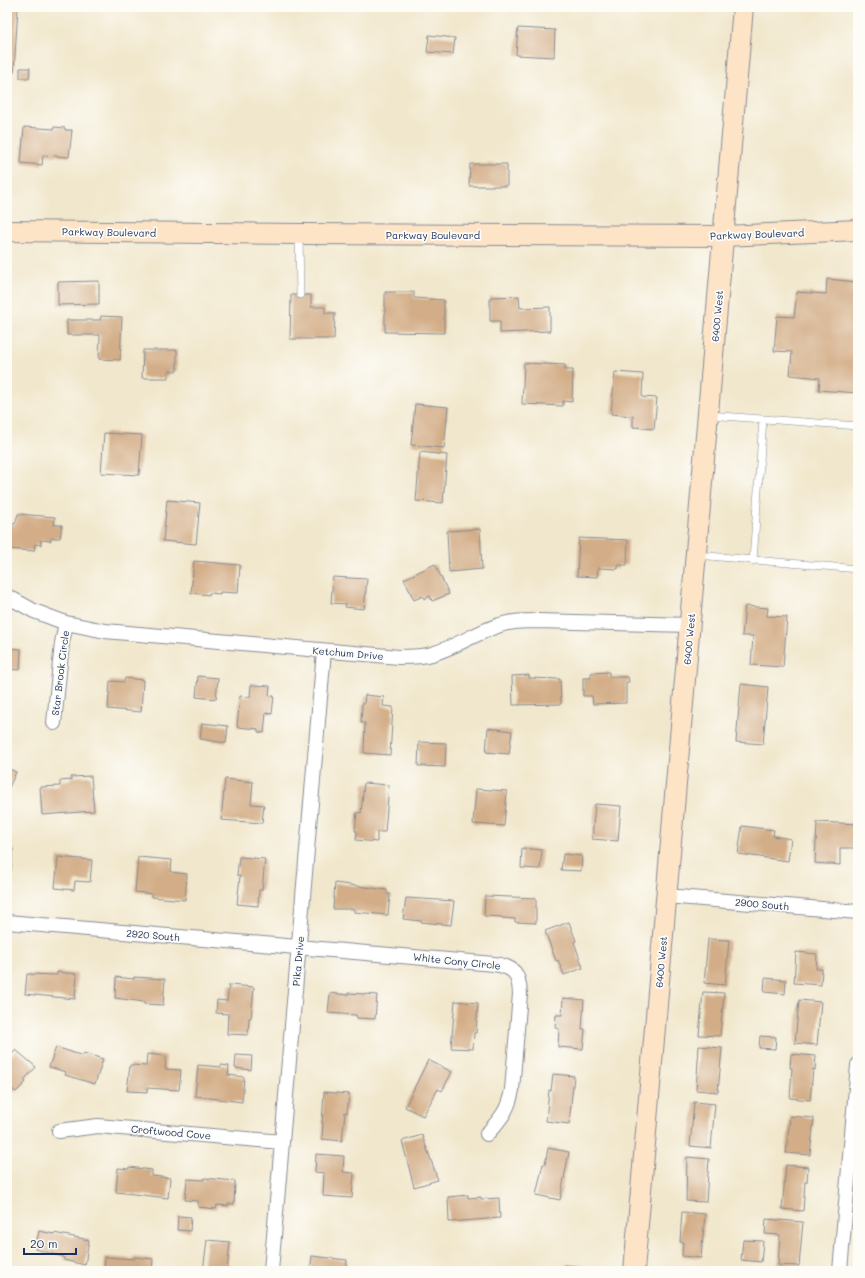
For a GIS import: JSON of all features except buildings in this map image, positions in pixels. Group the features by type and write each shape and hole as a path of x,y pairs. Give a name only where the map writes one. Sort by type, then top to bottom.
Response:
{"street":[{"name":"6400 West","path":"634,1271 743,7"},
{"name":"Parkway Boulevard","path":"7,231 724,236 858,230"},
{"name":"Ketchum Drive","path":"7,596 34,611 66,623 105,631 399,657 421,656 443,650 491,628 512,622 524,621 690,625"},
{"name":"Star Brook Circle","path":"54,723 62,643 66,623"},
{"name":"Pika Drive","path":"271,1271 324,651"},
{"name":"2900 South","path":"666,896 858,912"},
{"name":"2920 South","path":"7,922 299,948"},
{"name":"White Cony Circle","path":"299,948 494,964 509,967 513,971 518,981 520,994 512,1090 505,1113 487,1134"},
{"path":"840,1271 858,1065"},
{"name":"Croftwood Cove","path":"60,1130 98,1126 282,1142"}],"lane":[{"path":"299,234 300,295"},
{"path":"708,415 858,426"},
{"path":"753,561 763,419"},
{"path":"696,555 858,570"}]}
